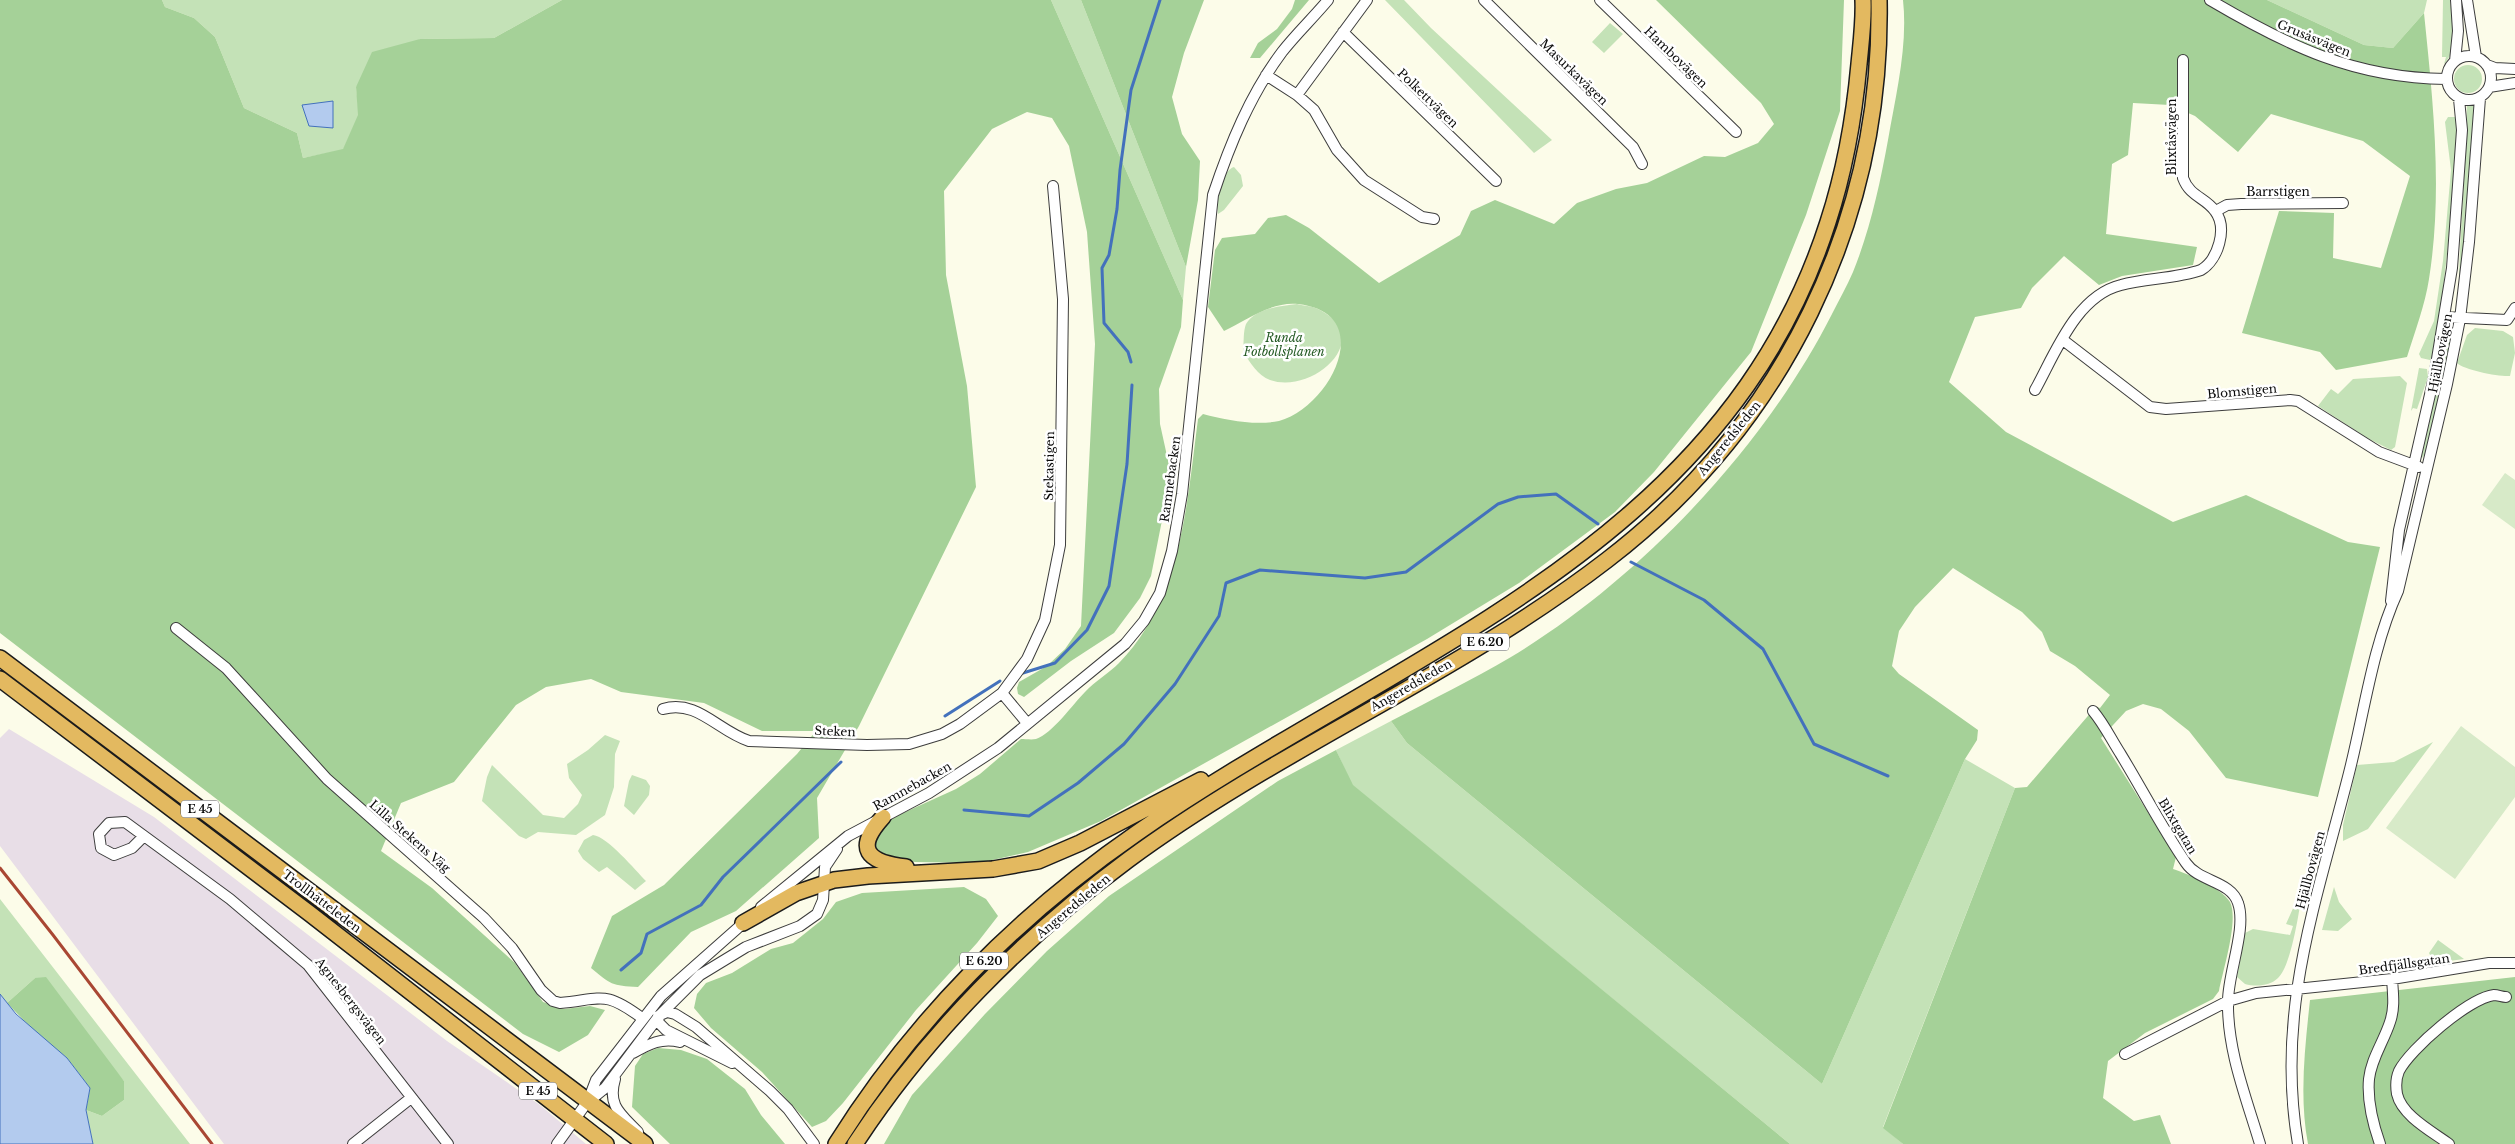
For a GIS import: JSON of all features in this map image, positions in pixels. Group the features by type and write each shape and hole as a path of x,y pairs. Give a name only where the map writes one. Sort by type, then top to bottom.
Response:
{"highway":[{"name":"Angeredsleden","path":"836,1144 870,1093 918,1031 970,974 1041,907 1135,834 1272,745 1465,633 1570,563 1675,473 1733,405 1781,329 1822,241 1834,204 1853,125 1863,0"},
{"name":"Angeredsleden","path":"855,1144 924,1051 996,974 1057,918 1129,860 1271,767 1483,643 1569,588 1638,535 1679,498 1717,457 1746,421 1784,363 1817,301 1837,256 1862,173 1873,108 1880,50 1879,0"},
{"name":"Trollhätteleden","path":"0,658 646,1144"},
{"name":"Trollhätteleden","path":"0,679 302,907 606,1144"},
{"path":"743,923 788,897 823,883 868,876 993,869 1038,861 1080,842 1152,803 1272,745"},
{"path":"883,817 871,831 868,838 867,849 870,854 886,864 937,872"},
{"path":"864,1144 896,1088"}],"street":[{"name":"Ramnebacken","path":"557,1144 588,1101 596,1080 642,1018 681,976 795,878 848,836 964,772 1125,644 1144,622 1160,592 1172,551 1182,494 1214,195 1227,153 1245,112 1266,75 1283,51 1328,0"},
{"path":"1297,95 1367,0"},
{"name":"Masurkavägen","path":"1484,0 1633,147 1642,164"},
{"name":"Hambovägen","path":"1600,0 1736,132"},
{"name":"Grusåsvägen","path":"2210,0 2265,31 2332,61 2393,75 2446,79"},
{"path":"2455,61 2458,31 2456,0"},
{"path":"2467,0 2476,57"},
{"name":"Polkettvägen","path":"1343,32 1496,181"},
{"path":"2486,65 2491,77 2489,87 2480,98 2468,101 2460,99 2449,90 2446,79 2449,69 2455,61 2467,56 2476,57 2486,65 2495,68 2515,69"},
{"name":"Blixtåsvägen","path":"2183,60 2183,178 2192,193 2216,211"},
{"path":"1266,75 1297,95 1314,110 1336,150 1355,172 1371,186 1422,218 1434,219"},
{"path":"2489,87 2515,83"},
{"name":"Hjällbovägen","path":"2390,608 2398,591 2428,469 2460,319 2469,242 2480,98"},
{"name":"Hjällbovägen","path":"2298,1144 2290,1066 2296,989 2306,930 2390,608 2399,530 2434,377 2444,317 2458,195 2462,130 2460,99"},
{"name":"Stekastigen","path":"1002,693 1027,659 1045,620 1060,545 1063,299 1053,186"},
{"name":"Barrstigen","path":"2216,211 2227,205 2241,204 2343,203"},
{"path":"2035,390 2077,317 2092,301 2110,288 2192,273 2206,267 2213,259 2220,240 2220,227 2216,211"},
{"path":"2444,317 2507,320 2515,308"},
{"name":"Blomstigen","path":"2063,340 2150,407 2166,410 2290,400 2298,401 2379,452 2413,466 2428,469"},
{"name":"Lilla Stekens Väg","path":"176,628 226,668 327,779 484,918 512,948 546,996 560,1003 592,997 611,999 642,1018"},
{"path":"1002,693 1027,723"},
{"name":"Steken","path":"663,708 672,706 697,711 719,727 749,741 893,745 920,742 942,734 960,724 1002,693"},
{"name":"Blixtgatan","path":"2094,711 2189,867 2200,877 2233,894 2238,902 2240,912 2239,936 2228,1001 2232,1047 2260,1144"},
{"name":"Agnesbergsvägen","path":"144,836 230,899 308,966 448,1144"},
{"name":"Ramnebacken","path":"588,1101 605,1088 658,1016 700,975 728,956 767,937 800,926 812,919 821,907 827,862 848,836"},
{"name":"Bredfjällsgatan","path":"2296,989 2392,980 2489,963 2515,963"},
{"path":"2380,1144 2372,1118 2369,1080 2373,1062 2391,1021 2394,1007 2392,980"},
{"path":"2125,1054 2228,1001 2256,994 2296,989"},
{"path":"2449,1144 2408,1112 2400,1103 2397,1093 2399,1072 2423,1042 2453,1016 2495,995 2506,997"},
{"path":"642,1018 658,1016 668,1012 682,1017 788,1109 814,1144"},
{"path":"658,1016 658,1022 666,1030 742,1068"},
{"path":"628,1056 649,1044 664,1040 673,1040 704,1049"},
{"name":"Ramnebacken","path":"618,1071 612,1093 616,1109 646,1144"},
{"path":"354,1143 412,1098"}],"shaded area":[{"path":"9,729 154,817 447,1041 540,1105 586,1144 224,1144 0,846 0,738"}],"green space":[{"path":"0,0 162,0 165,7 194,18 215,37 244,108 297,133 303,158 343,149 358,115 356,87 372,52 420,39 494,38 562,0 1051,0 1183,300 1181,327 1159,389 1160,424 1169,465 1165,505 1151,576 1140,598 1114,633 1071,661 1024,697 1018,694 1019,682 1047,666 1065,649 1081,626 1095,344 1087,232 1069,146 1052,118 1027,112 992,129 944,191 946,275 967,386 976,487 859,726 817,798 819,838 736,911 691,932 638,987 629,987 612,983 591,968 612,916 664,885 797,754 816,731 762,731 704,703 621,692 591,679 546,687 516,705 454,782 401,803 381,851 432,888 515,963 543,1002 564,1009 590,1006 605,1010 588,1035 559,1052 523,1034 0,633"},
{"path":"162,0 562,0 494,38 420,39 356,87 359,115 343,150 303,158 297,133 244,108 215,37 194,18 165,7"},
{"path":"1051,0 1081,0 1186,267 1183,300"},
{"path":"1081,0 1204,0 1184,53 1172,97 1182,134 1200,161 1198,200 1186,267"},
{"path":"1295,0 1309,0 1260,58 1250,58 1258,43 1277,29 1292,9"},
{"path":"1385,0 1404,0 1431,28 1552,140 1534,153"},
{"path":"1656,0 1844,0 1840,111 1806,215 1751,352 1654,472 1615,512 1519,583 1427,639 1101,821 1028,852 979,863 915,862 887,857 875,847 875,836 890,819 956,789 980,774 1021,739 1036,739 1049,731 1089,688 1119,663 1140,638 1156,610 1169,580 1178,548 1185,516 1198,419 1203,414 1250,423 1279,421 1298,412 1315,398 1329,380 1338,361 1341,341 1336,324 1322,311 1298,304 1279,305 1260,312 1224,331 1208,307 1215,250 1222,238 1255,234 1268,218 1286,215 1309,228 1379,283 1460,235 1471,211 1495,200 1554,224 1577,203 1616,189 1647,183 1704,156 1725,157 1758,143 1774,124 1761,103"},
{"path":"1903,0 2267,0 2364,45 2393,48 2424,13 2431,79 2435,146 2435,213 2429,279 2420,318 2407,357 2336,370 2320,352 2242,333 2279,211 2334,213 2333,258 2381,268 2410,176 2363,141 2271,114 2238,152 2195,116 2170,105 2133,103 2128,155 2112,164 2106,234 2197,247 2193,265 2122,276 2099,285 2064,256 2032,288 2021,308 1975,317 1949,382 2006,432 2173,522 2246,495 2348,542 2380,547 2318,797 2226,778 2189,731 2161,709 2143,704 2126,711 2101,738 2176,857 2173,869 2196,878 2220,892 2230,902 2232,910 2232,933 2227,958 2219,991 2213,999 2145,1033 2108,1061 2103,1098 2134,1121 2160,1115 2171,1144 1903,1144 1883,1128 2015,788 2027,787 2093,710 2097,707 2100,708 2110,695 2075,666 2050,651 2042,632 2022,612 1953,568 1915,607 1899,631 1892,666 1899,674 1978,730 1977,740 1965,759 1822,1084 1407,743 1391,721 1511,657 1559,625 1606,589 1651,550 1694,506 1735,461 1771,413 1804,364 1832,314 1846,288 1865,240 1882,173 1898,88 1904,35"},
{"path":"2267,0 2427,0 2424,13 2393,48 2364,45"},
{"path":"2443,0 2450,0 2454,34 2452,50 2444,64 2446,57 2442,57"},
{"path":"1610,23 1623,34 1604,53 1592,42"},
{"path":"2468,65 2478,69 2482,79 2478,89 2468,93 2458,89 2454,79 2458,69"},
{"path":"2467,104 2474,104 2473,143 2461,275 2459,275 2466,147"},
{"path":"2448,117 2457,117 2453,190 2440,312 2435,344 2430,360 2421,358 2419,354 2434,321 2443,261 2451,170 2445,122"},
{"path":"1234,167 1241,175 1243,186 1224,210 1218,214 1220,188 1226,174"},
{"name":"Runda Fotbollsplanen","path":"1297,304 1318,309 1336,322 1342,335 1340,349 1332,362 1319,372 1303,379 1287,382 1270,380 1258,372 1243,352 1246,324 1262,311"},
{"path":"2475,328 2503,331 2513,337 2515,353 2510,376 2482,373 2457,363 2467,335"},
{"path":"2452,333 2427,451 2422,458 2420,457 2446,344"},
{"path":"2419,368 2427,369 2428,377 2417,409 2413,408 2411,411"},
{"path":"2400,376 2407,383 2395,447 2391,450 2367,438 2318,406 2331,389 2338,394 2353,379"},
{"path":"2505,473 2515,480 2515,529 2482,505"},
{"path":"1391,721 1407,743 1822,1084 1965,759 2015,788 1883,1127 1903,1144 1790,1144 1352,785 1336,750"},
{"path":"2461,726 2515,767 2515,797 2455,879 2386,828"},
{"path":"605,735 620,741 615,754 614,787 605,815 576,835 538,832 526,839 519,836 482,801 487,777 492,765 543,815 564,818 578,804 582,795 569,778 567,764 588,750"},
{"path":"2433,742 2368,829 2343,841 2343,825 2357,765 2394,762"},
{"path":"1336,750 1353,785 1790,1144 884,1144 912,1095 985,1014 1047,951 1109,896 1278,781"},
{"path":"632,775 646,780 650,786 649,795 634,815 624,806"},
{"path":"593,835 606,841 646,881 635,890 607,867 599,872 583,859 578,851 584,840"},
{"path":"2303,886 2295,935 2283,971 2275,981 2267,984 2258,986 2245,984 2237,977 2245,933 2253,929 2290,935 2293,926 2286,924"},
{"path":"964,887 986,899 998,916 977,943 916,1010 843,1103 826,1121 812,1127 762,1072 711,1028 694,1008 697,994 706,983 732,973 771,949 793,943 823,919 836,902 862,893"},
{"path":"2334,887 2339,902 2352,919 2338,931 2322,930"},
{"path":"0,899 190,1144 93,1144 86,1110 102,1116 124,1100 124,1081 35,978 7,1003 0,994"},
{"path":"2438,940 2464,959 2434,963 2429,953"},
{"path":"46,977 124,1081 124,1100 102,1116 86,1110 90,1088 67,1058 36,1033 7,1003 35,978"},
{"path":"2515,977 2515,1144 2308,1144 2303,1090 2310,1000"},
{"path":"658,1048 681,1050 707,1059 745,1089 761,1115 785,1144 670,1144 632,1107 635,1066 643,1054"}],"water":[{"path":"333,101 333,128 309,126 302,105"},
{"path":"0,994 16,1014 67,1058 90,1088 86,1110 93,1144 0,1144"}],"waterway":[{"path":"1131,362 1128,352 1104,323 1102,268 1109,255 1117,209 1120,170 1131,90 1160,0"},
{"path":"1023,673 1055,663 1087,630 1109,586 1127,464 1132,385"},
{"path":"964,810 1029,816 1078,783 1124,744 1175,684 1219,616 1226,583 1260,570 1365,578 1406,572 1498,504 1518,497 1556,494 1598,524"},
{"path":"1631,562 1704,600 1763,649 1814,744 1888,776"},
{"path":"945,716 1000,681"},
{"path":"621,970 641,953 647,934 701,905 723,877 841,762"}],"railway":[{"path":"0,868 212,1144"}]}
